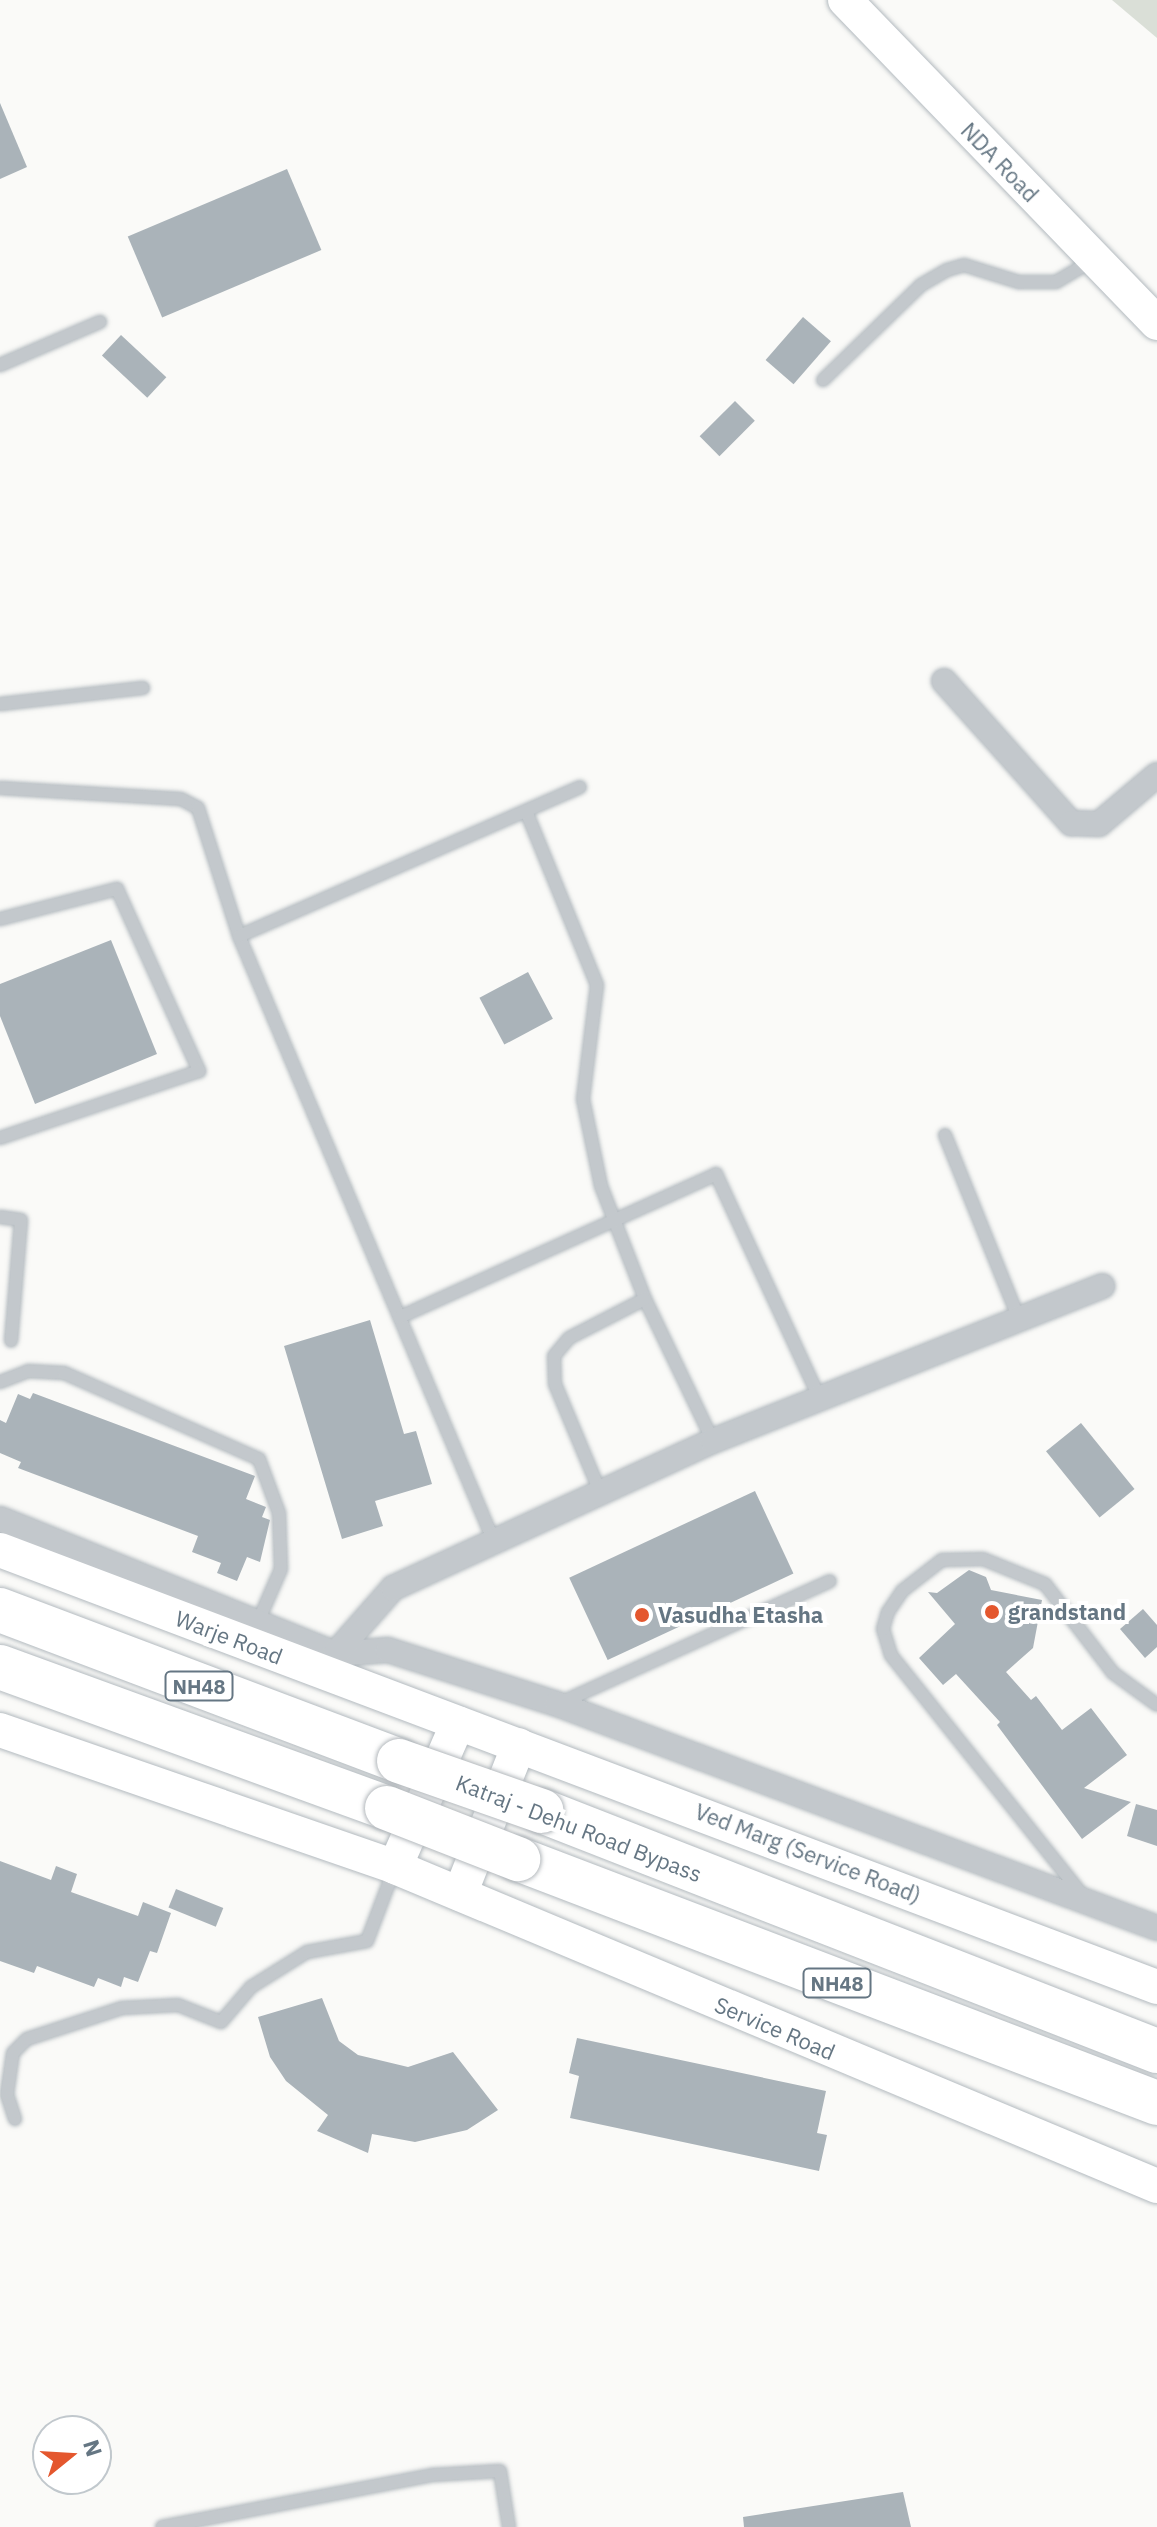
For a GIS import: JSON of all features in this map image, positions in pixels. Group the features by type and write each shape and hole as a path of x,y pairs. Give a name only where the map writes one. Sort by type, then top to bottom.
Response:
{"highway":[{"name":"Katraj - Dehu Road Bypass","path":"0,1610 399,1761 542,1811 1157,2051"},
{"name":"NH48","path":"0,1667 387,1808 1157,2103"}],"street":[{"name":"NDA Road","path":"845,0 1157,323"},
{"path":"944,681 1071,823 1099,824 1157,775"},
{"path":"324,1662 393,1588 495,1544 713,1441 1102,1286"},
{"path":"0,1519 258,1622 324,1662 388,1650 557,1704 1157,1928"},
{"name":"Warje Road","path":"0,1550 324,1662 458,1723"},
{"path":"0,1730 395,1867 458,1723"},
{"name":"Ved Marg (Service Road)","path":"458,1723 1157,1987"},
{"path":"460,1894 519,1745"},
{"name":"Service Road","path":"395,1867 1157,2186"}],"lane":[{"path":"823,380 921,285 947,270 964,265 1019,282 1056,282 1093,260"},
{"path":"0,365 100,322"},
{"path":"0,704 143,688"},
{"path":"239,936 580,787"},
{"path":"0,788 181,799 198,808 239,936 495,1544"},
{"path":"526,811 595,974 598,1011 583,1121 612,1219 645,1299 713,1441"},
{"path":"0,919 117,889 199,1071 0,1138"},
{"path":"945,1135 1019,1319"},
{"path":"400,1317 716,1174 820,1399"},
{"path":"0,1217 21,1220 11,1341"},
{"path":"601,1494 555,1384 554,1356 569,1338 645,1299"},
{"path":"0,1382 28,1371 64,1373 259,1459 279,1513 281,1569 258,1622"},
{"path":"1089,1902 891,1655 883,1629 888,1612 902,1591 942,1560 983,1559 1045,1584 1113,1673 1157,1705"},
{"path":"557,1704 830,1581"},
{"path":"15,2119 7,2094 13,2053 27,2039 122,2008 178,2005 221,2022 251,1987 307,1952 367,1941 395,1867"},
{"path":"162,2527 433,2475 500,2471 509,2527"}],"shaded area":[{"path":"1112,0 1157,0 1157,38"}],"building":[{"path":"0,103 27,167 0,179"},
{"path":"287,169 321,250 162,318 128,237"},
{"path":"803,317 831,341 794,384 766,360"},
{"path":"121,335 166,377 147,398 102,355"},
{"path":"735,401 755,421 719,456 700,436"},
{"path":"111,940 157,1054 35,1104 0,1016 0,984"},
{"path":"528,972 553,1019 504,1045 479,998"},
{"path":"370,1320 404,1434 416,1431 432,1484 375,1501 383,1526 342,1539 284,1346"},
{"path":"33,1393 255,1476 246,1499 266,1507 262,1517 270,1520 260,1562 247,1557 237,1581 217,1573 221,1563 192,1552 198,1536 18,1468 21,1462 0,1453 0,1420 6,1423 18,1394 30,1399"},
{"path":"1081,1423 1134,1489 1100,1517 1046,1451"},
{"name":"Vasudha Etasha","path":"755,1491 793,1573 608,1660 569,1578"},
{"path":"969,1570 986,1577 991,1590 1042,1600 1033,1648 1006,1672 1031,1700 1036,1696 1062,1730 1091,1708 1127,1755 1084,1788 1131,1802 1082,1839 997,1725 1000,1722 956,1674 943,1685 919,1658 955,1624 928,1592 937,1593"},
{"path":"1143,1609 1157,1625 1157,1647 1145,1658 1120,1629"},
{"path":"1136,1804 1157,1810 1157,1846 1127,1836"},
{"path":"0,1861 51,1880 56,1866 77,1874 71,1892 138,1916 143,1902 171,1913 157,1953 150,1951 138,1982 124,1977 121,1987 98,1978 94,1987 37,1966 34,1973 0,1961"},
{"path":"176,1889 223,1908 216,1927 169,1908"},
{"path":"322,1998 339,2041 358,2055 408,2067 453,2052 498,2110 467,2130 415,2142 372,2134 368,2153 317,2131 328,2115 286,2081 270,2057 258,2017"},
{"path":"577,2038 826,2091 817,2133 827,2135 819,2171 570,2118 579,2076 569,2073"},
{"path":"903,2492 911,2527 744,2527 743,2517"}],"place":[{"name":"grandstand","path":"992,1612"},
{"name":"Vasudha Etasha","path":"642,1615"}]}
